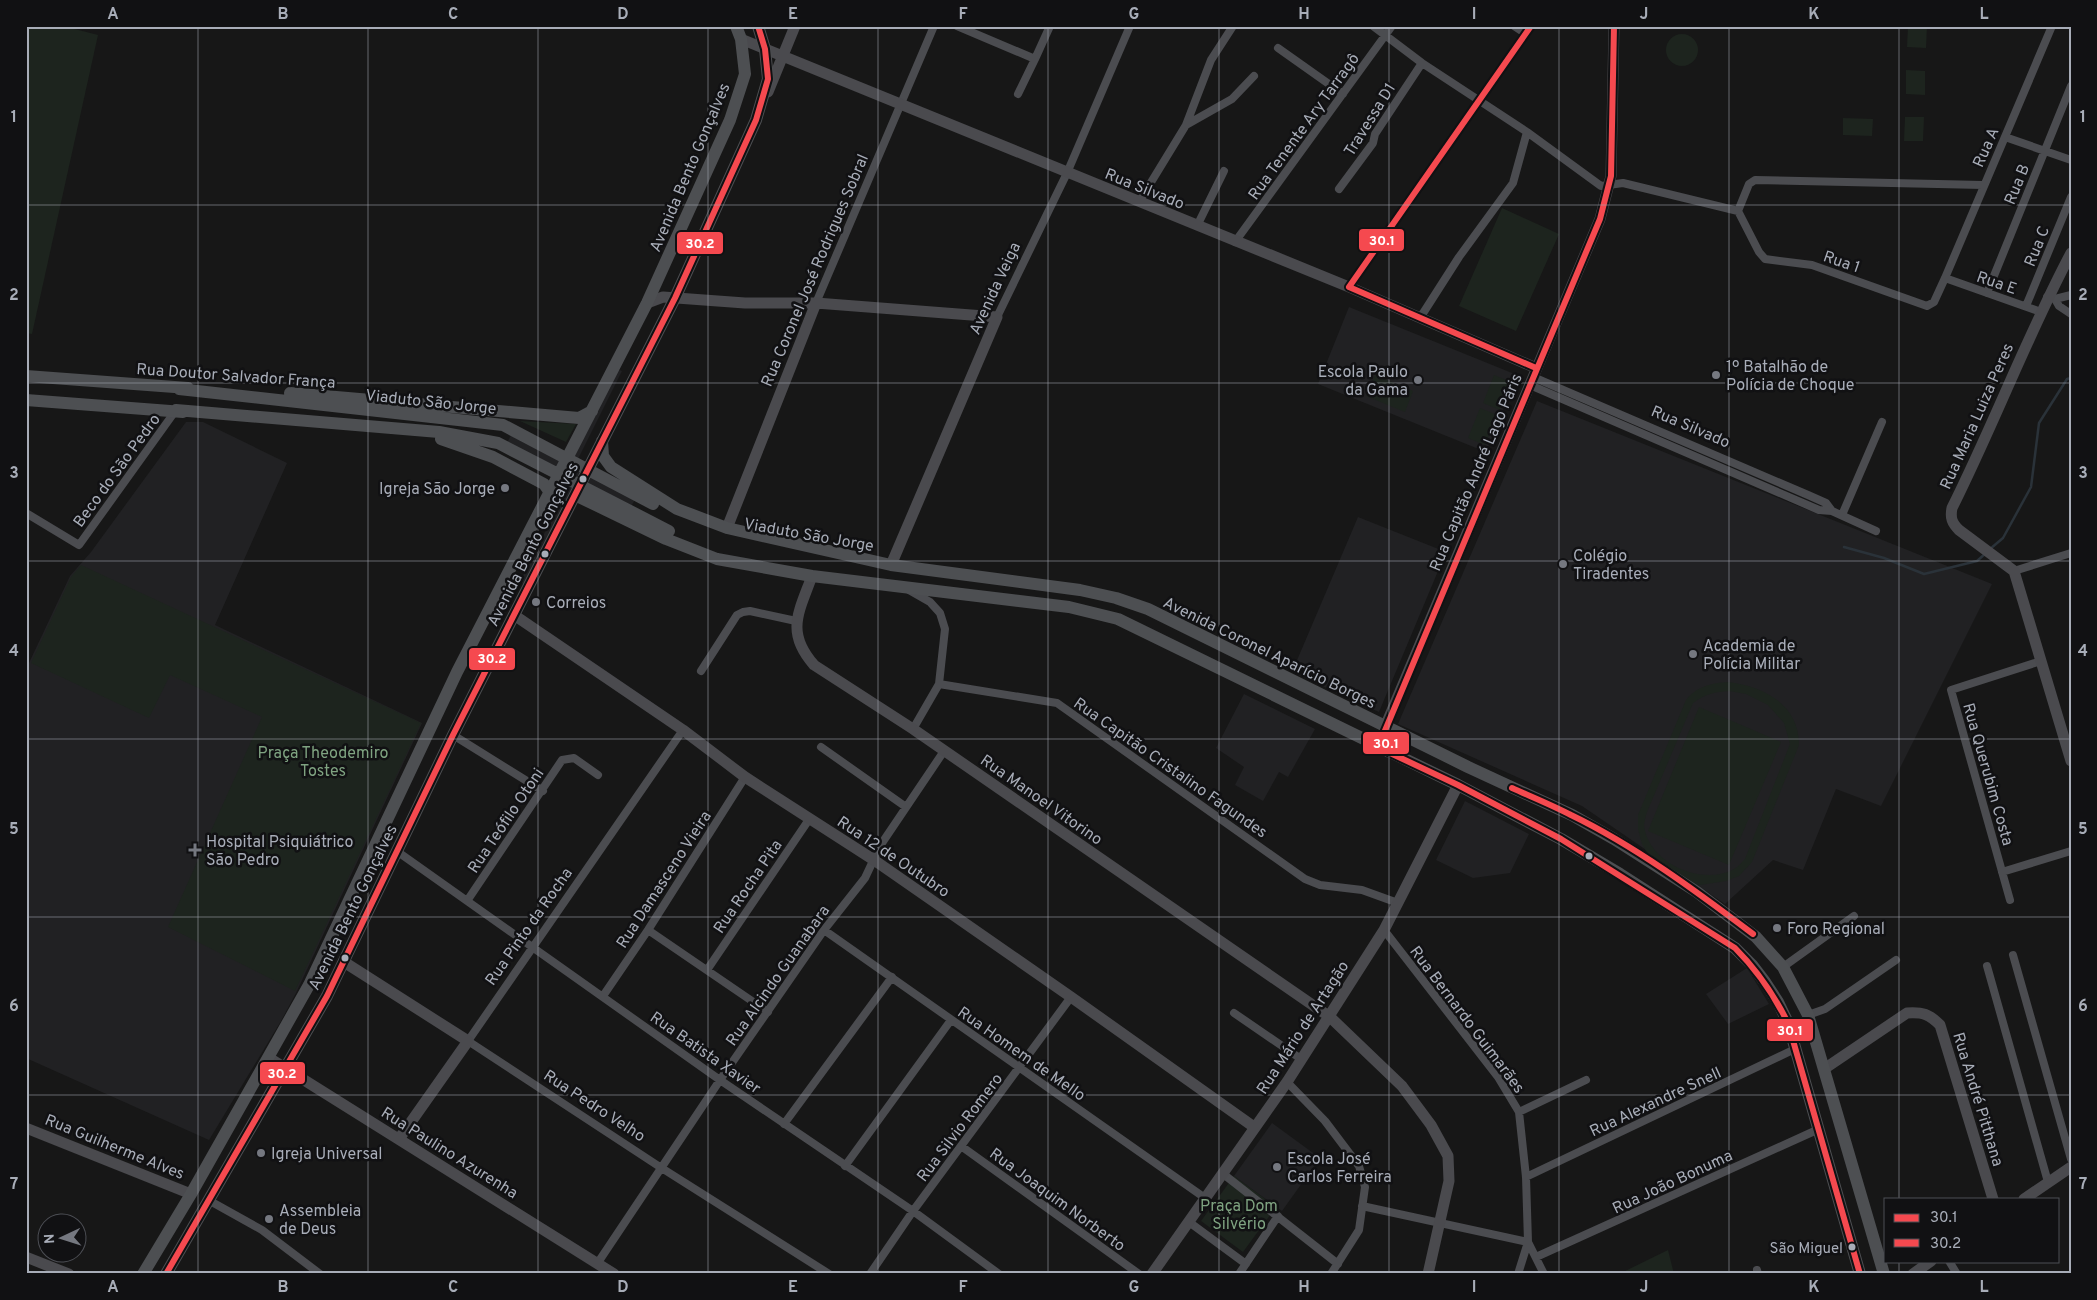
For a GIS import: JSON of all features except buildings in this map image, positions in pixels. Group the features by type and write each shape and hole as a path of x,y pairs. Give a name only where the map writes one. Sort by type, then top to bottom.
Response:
{"main road":[{"name":"Avenida Bento Gonçalves","path":"143,1274 191,1194 309,985 457,672 647,303 730,120 745,74 741,39 736,26"},
{"name":"Avenida Bento Gonçalves","path":"166,1274 328,996 454,735 675,298 756,120 768,79 764,49 758,26"},
{"name":"Rua Doutor Salvador França","path":"26,376 179,389 215,386 579,418 592,411"},
{"name":"Viaduto São Jorge","path":"179,389 503,426 676,516 725,535 891,565"},
{"path":"26,400 176,410 206,418 438,438 493,457 544,484 549,491"},
{"name":"Viaduto São Jorge","path":"176,410 439,432 498,444 669,531 720,550 877,583"},
{"path":"493,457 508,447 514,433 508,412"},
{"name":"Avenida Coronel Aparício Borges","path":"602,440 603,456 611,467 644,490 677,509 727,528 891,565 1080,590 1116,598 1148,609 1468,768 1572,815 1614,839 1697,892 1743,925 1763,944 1783,967 1808,1015 1884,1274"},
{"path":"628,521 627,508 630,499 644,490"},
{"path":"576,495 666,539 718,558 812,576 1069,607 1118,619 1458,785 1561,839 1735,948 1752,965 1778,1002 1788,1023 1796,1049 1860,1274"}],"street":[{"path":"756,120 784,57 795,26"},
{"name":"Rua Coronel José Rodrigues Sobral","path":"727,528 816,303 934,26"},
{"path":"957,26 1035,59"},
{"path":"1018,94 1050,26"},
{"name":"Avenida Veiga","path":"891,565 998,317 1066,173 1130,26"},
{"path":"1139,202 1186,125 1211,60 1233,26"},
{"path":"1373,26 1422,63 1481,100 1601,186 1623,183 1738,211 1749,184 1755,180 1983,186"},
{"name":"Rua Tenente Ary Tarragô","path":"1235,242 1392,26"},
{"path":"1514,26 1526,34"},
{"path":"1349,287 1531,26"},
{"name":"Rua Capitão André Lago Páris","path":"1388,752 1384,733 1385,727 1600,219 1610,184 1614,26"},
{"name":"Rua A","path":"1945,278 2052,26"},
{"name":"Rua Silvado","path":"741,39 1349,287 1420,318 1533,377 1624,415 1646,430"},
{"path":"1278,48 1343,94"},
{"name":"Travessa D1","path":"1339,189 1374,143 1375,134 1422,63"},
{"path":"1186,125 1232,99 1254,76"},
{"name":"Rua B","path":"1987,292 2071,86"},
{"path":"1420,318 1459,257 1512,183 1527,132"},
{"path":"2005,137 2071,160"},
{"path":"1197,226 1224,171"},
{"name":"Rua C","path":"2026,306 2071,197"},
{"name":"Rua 1","path":"1738,211 1759,252 1765,259 1812,265 1927,306 1934,302 1945,278"},
{"name":"Rua Maria Luiza Peres","path":"2014,571 1953,524 1951,517 1952,508 2041,312 2051,298 2071,253"},
{"name":"Rua E","path":"1945,278 2041,312"},
{"path":"2051,298 2071,295"},
{"path":"647,303 663,297 745,303 816,303 998,317"},
{"path":"2051,298 2071,314"},
{"name":"Rua Silvado","path":"1533,377 1549,393 1597,414 1670,440 1819,510 1832,511 1876,531"},
{"path":"1549,393 1552,384"},
{"path":"1574,404 1578,395"},
{"path":"1597,414 1600,404"},
{"name":"Beco do São Pedro","path":"26,513 79,545 176,410"},
{"path":"1621,423 1624,415"},
{"path":"1842,515 1882,422"},
{"name":"Rua Silvado","path":"1716,460 1786,485 1826,503 1832,511"},
{"path":"1783,493 1786,485"},
{"path":"1805,503 1808,495"},
{"path":"2071,553 2014,571 2069,747 2071,761"},
{"name":"Rua Manoel Vitorino","path":"812,576 796,620 798,639 804,654 814,666 913,729 1330,1017 1402,1086 1431,1125 1448,1156 1449,1181 1428,1274"},
{"path":"901,586 930,602 940,613 945,629 939,684 913,729"},
{"path":"701,671 737,616 743,612 750,611 796,620"},
{"name":"Rua 12 de Outubro","path":"514,615 683,730 745,777 874,860 1254,1127"},
{"name":"Rua Querubim Costa","path":"2010,900 1951,690 2041,661"},
{"name":"Rua Capitão Cristalino Fagundes","path":"939,684 1057,703 1305,879 1320,885 1362,890 1398,903"},
{"name":"Rua Pinto da Rocha","path":"399,1139 683,730"},
{"path":"454,735 543,790"},
{"path":"821,748 906,807"},
{"name":"Rua Alcindo Guanabara","path":"596,1264 660,1167 824,930 865,878 880,846 944,751"},
{"name":"Rua Teófilo Otoni","path":"467,901 562,760 574,758 598,775"},
{"name":"Rua Damasceno Vieira","path":"603,996 648,930 745,777"},
{"name":"Rua Mário de Artagão","path":"1152,1274 1287,1082 1330,1017 1384,930 1458,785"},
{"name":"Rua Rocha Pita","path":"706,970 810,818"},
{"path":"2002,872 2071,851"},
{"name":"Rua Batista Xavier","path":"398,852 720,1080 913,1211 999,1274"},
{"path":"1783,967 1854,916"},
{"path":"648,930 768,1012"},
{"name":"Rua Homem de Mello","path":"824,930 1205,1198"},
{"name":"Rua Bernardo Guimarães","path":"1384,930 1498,1076 1519,1112 1526,1177 1528,1242 1544,1274"},
{"path":"2013,955 2071,1159"},
{"path":"1808,1015 1825,1009 1896,960"},
{"name":"Rua Pedro Velho","path":"344,962 660,1167 830,1274"},
{"path":"1987,966 2048,1182"},
{"path":"784,1124 892,977"},
{"name":"Rua Silvio Romero","path":"870,1274 913,1211 1071,997"},
{"name":"Rua André Pitthana","path":"1824,1069 1907,1013 1919,1012 1930,1015 1940,1026 1993,1198"},
{"path":"1234,1014 1301,1059"},
{"path":"845,1166 951,1020"},
{"name":"Rua Alexandre Snell","path":"1526,1177 1796,1049"},
{"name":"Rua Paulino Azurenha","path":"269,1058 614,1274"},
{"path":"1519,1112 1586,1080"},
{"path":"1287,1082 1325,1121 1360,1166 1365,1188 1359,1230 1331,1274"},
{"name":"Rua Guilherme Alves","path":"26,1128 191,1194"},
{"name":"Rua João Bonuma","path":"1536,1257 1819,1129"},
{"name":"Rua Joaquim Norberto","path":"961,1146 1139,1274"},
{"path":"2025,1198 2071,1167"},
{"path":"1222,1173 1338,1264"},
{"path":"210,1201 262,1230 320,1274"},
{"path":"1362,1206 1528,1242 1518,1274"},
{"path":"1239,1274 1278,1216"},
{"path":"1189,1222 1246,1264"},
{"path":"26,1257 69,1274"},
{"path":"1913,1274 1931,1262"},
{"path":"1949,1262 1957,1274"}],"shaded area":[{"name":"Escola Paulo da Gama","path":"1349,307 1517,375 1486,452 1318,384"},
{"path":"617,369 622,371 578,459 639,492 627,514 575,487 525,585 520,582 568,486 503,451 515,427 573,456"},
{"name":"Academia de Polícia Militar","path":"1537,401 1992,584 1881,806 1836,789 1803,870 1773,860 1725,904 1582,806 1398,724"},
{"name":"Hospital Psiquiátrico São Pedro","path":"186,422 203,422 287,463 215,625 422,723 296,993 209,1140 26,1058 26,655 29,663 70,576 91,552"},
{"path":"1358,517 1446,552 1379,712 1292,672"},
{"path":"1244,694 1315,729 1288,777 1279,772 1263,801 1235,785 1244,767 1216,748"},
{"path":"1465,801 1529,834 1510,873 1473,878 1436,860"},
{"path":"1747,968 1769,1004 1728,1024 1706,994"},
{"name":"Escola José Carlos Ferreira","path":"1272,1123 1320,1158 1282,1211 1234,1176"}],"green space":[{"path":"26,26 63,26 98,35 32,334 26,333"},
{"path":"1908,26 1927,26 1926,48 1907,47"},
{"path":"1682,34 1694,38 1698,50 1694,62 1682,66 1670,62 1666,50 1670,38"},
{"path":"1906,70 1925,71 1925,95 1906,94"},
{"path":"1905,117 1924,117 1923,141 1904,141"},
{"path":"1843,118 1873,119 1872,136 1843,135"},
{"path":"1502,208 1559,234 1516,331 1459,306"},
{"path":"1375,375 1413,391 1405,412 1366,396"},
{"path":"1494,375 1511,382 1500,410 1483,403"},
{"path":"1480,408 1497,415 1485,445 1468,438"},
{"path":"520,421 576,424 566,442"},
{"name":"Praça Theodemiro Tostes","path":"81,565 421,723 295,991 168,927 262,717 170,675 149,718 31,663 71,577"},
{"path":"1729,682 1742,684 1767,693 1786,708 1793,719 1799,745 1752,862 1739,876 1726,881 1700,885 1686,882 1648,854 1642,844 1638,829 1638,815 1686,700 1700,688 1711,684","holes":["1729,691 1746,694 1768,705 1784,723 1790,744 1745,859 1735,868 1722,874 1709,875 1681,869 1658,854 1650,843 1644,826 1647,812 1693,703 1719,692"]},
{"path":"1699,707 1781,742 1729,865 1648,831"},
{"name":"Praça Dom Silvério","path":"1234,1176 1276,1207 1243,1252 1201,1221"},
{"path":"1668,1250 1674,1274 1619,1274"}],"waterway":[{"path":"1990,549 2003,538 2031,487 2039,423 2067,379 2071,378"},
{"path":"1844,547 1884,558 1924,574 1977,561 1986,553"}],"transit line":[{"name":"30.2","path":"166,1274 327,996 453,735 675,298 756,120 768,79 765,49 758,26"},
{"name":"30.1","path":"1531,26 1349,287 1536,368"},
{"name":"30.1","path":"1614,26 1611,176 1600,219 1384,733 1388,752 1458,785 1561,839 1735,948 1751,965 1788,1023 1860,1274"},
{"name":"30.1","path":"1512,788 1564,811 1642,855 1753,934"}],"place":[{"name":"1º Batalhão de Polícia de Choque","path":"1716,375"},
{"name":"Escola Paulo da Gama","path":"1418,380"},
{"name":"Igreja São Jorge","path":"505,488"},
{"name":"Colégio Tiradentes","path":"1563,564"},
{"name":"Correios","path":"536,602"},
{"name":"Academia de Polícia Militar","path":"1693,654"},
{"name":"Hospital Psiquiátrico São Pedro","path":"195,850"},
{"name":"Foro Regional","path":"1777,928"},
{"name":"Igreja Universal","path":"261,1153"},
{"name":"Escola José Carlos Ferreira","path":"1277,1167"},
{"name":"Assembleia de Deus","path":"269,1219"},
{"name":"São Miguel","path":"1852,1247"}]}
